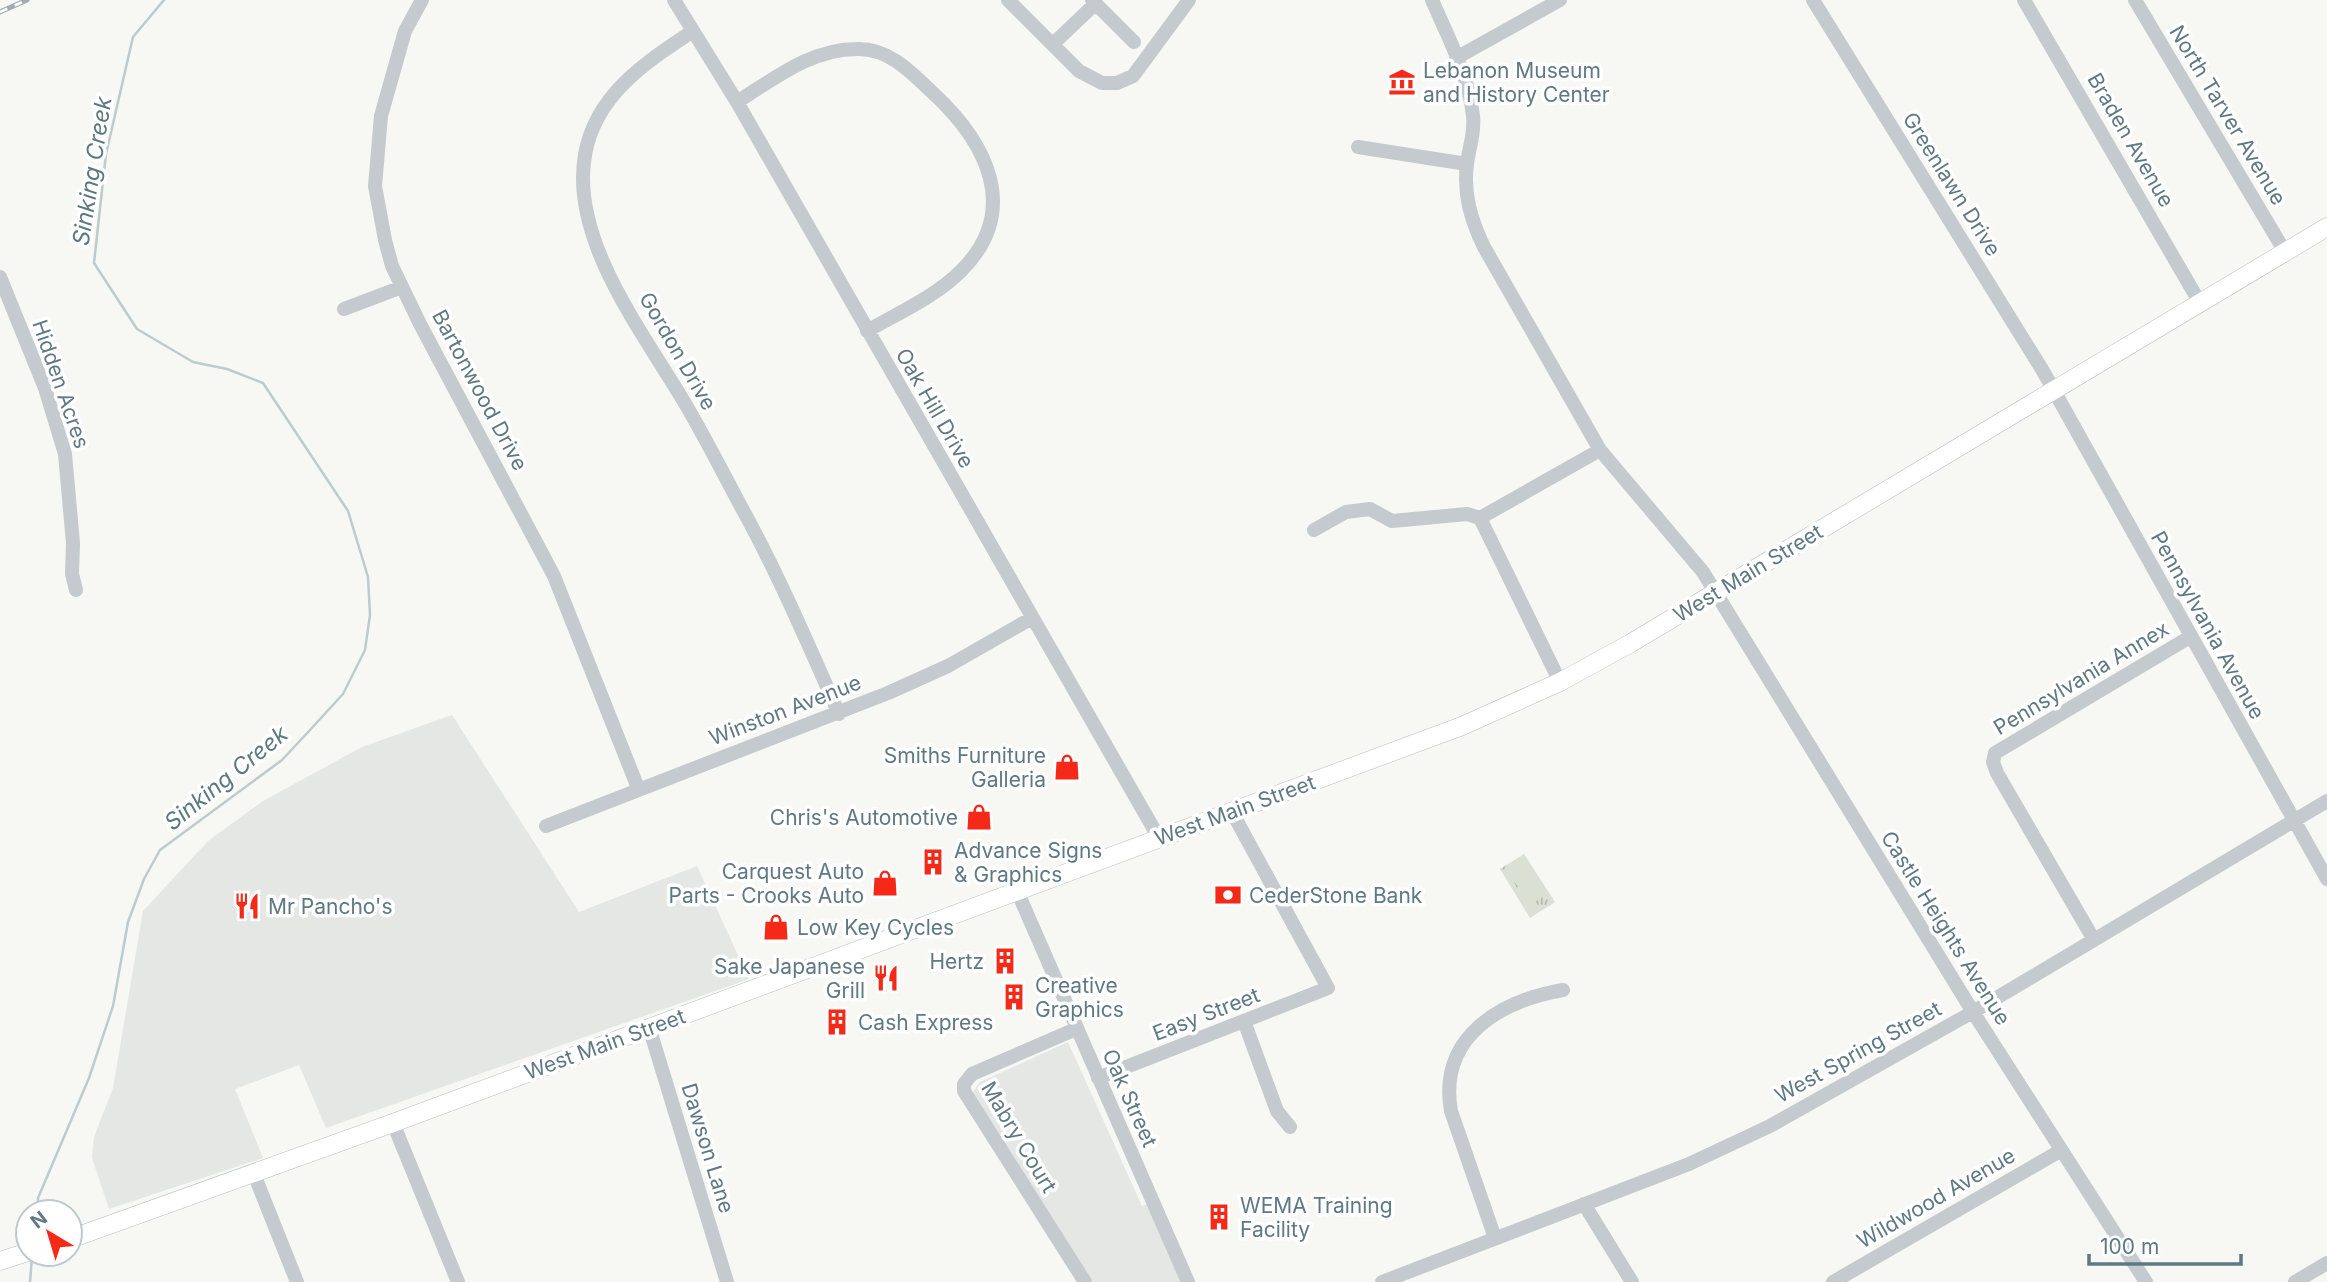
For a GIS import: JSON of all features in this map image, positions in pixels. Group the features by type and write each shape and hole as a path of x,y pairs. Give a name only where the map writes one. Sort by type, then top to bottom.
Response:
{"main road":[{"name":"West Main Street","path":"84,1234 393,1124 1462,726 1560,682 1715,594 2327,227"}],"street":[{"name":"Bartonwood Drive","path":"422,0 396,57 376,149 378,211 393,266 554,576 638,788"},
{"name":"Oak Hill Drive","path":"674,0 737,102 1159,838"},
{"path":"1008,0 1079,71 1102,83 1117,83 1133,76 1189,0"},
{"name":"Castle Heights Avenue","path":"1432,0 1471,96 1474,120 1473,143 1467,164 1467,200 1474,226 1600,450 1684,548 1715,594 2060,1151 2146,1282"},
{"path":"1457,58 1560,0"},
{"name":"Greenlawn Drive","path":"1813,0 2054,391"},
{"name":"Braden Avenue","path":"2024,0 2200,303"},
{"name":"North Tarver Avenue","path":"2134,0 2285,252"},
{"path":"1053,44 1094,2 1134,43"},
{"name":"Gordon Drive","path":"693,31 632,73 598,116 584,156 583,203 611,279 690,412 782,582 839,714"},
{"path":"737,102 815,56 836,51 872,50 887,54 909,71 935,95 979,146 987,165 994,199 978,249 946,284 867,331"},
{"path":"1358,147 1467,164"},
{"name":"Hidden Acres","path":"0,277 45,388 65,454 73,543 72,574 76,590"},
{"path":"344,309 402,287"},
{"name":"Pennsylvania Avenue","path":"2054,391 2327,879"},
{"path":"1314,530 1346,512 1370,509 1392,521 1467,514 1480,518 1600,450"},
{"path":"1480,518 1560,682"},
{"name":"Winston Avenue","path":"545,826 638,788 839,714 948,666 1032,618"},
{"name":"Pennsylvania Annex","path":"2094,940 1997,772 1993,762 1995,753 2190,637"},
{"name":"West Spring Street","path":"1382,1282 1737,1143 1973,1012 2327,801"},
{"name":"Easy Street","path":"1098,1078 1328,988 1232,813"},
{"name":"Oak Street","path":"1018,893 1188,1282"},
{"path":"1495,1238 1451,1111 1448,1095 1453,1067 1463,1044 1485,1020 1520,1001 1563,990"},
{"path":"1244,1021 1278,1111 1290,1128"},
{"name":"Dawson Lane","path":"649,1027 727,1282"},
{"name":"Mabry Court","path":"1076,1029 972,1074 964,1084 964,1091 1085,1282"},
{"path":"393,1124 458,1282"},
{"name":"Wildwood Avenue","path":"1833,1282 2060,1151"},
{"path":"254,1174 297,1282"},
{"path":"1584,1204 1632,1282"},
{"path":"2295,1282 2327,1263"}],"shaded area":[{"path":"452,715 579,912 697,866 749,979 326,1128 299,1065 235,1089 263,1158 109,1209 92,1158 94,1137 113,1088 143,911 208,841 263,801 362,747"},
{"path":"1068,1042 1142,1206 1150,1203 1184,1282 1093,1282 973,1092 980,1082"}],"green space":[{"path":"1524,854 1555,902 1530,918 1500,869"},
{"path":"1524,866 1544,896 1530,905 1510,875"}],"waterway":[{"name":"Sinking Creek","path":"38,1198 89,1078 113,1006 128,922 144,879 160,850 282,760 343,694 365,650 370,615 368,577 348,511 263,383 227,369 193,362 137,329 94,263 106,154 133,37 164,0"},
{"name":"Sinking Creek","path":"30,1282 31,1268"}],"railway":[{"path":"0,12 27,0"}],"place":[{"name":"Lebanon Museum and History Center","path":"1402,82"},
{"name":"Smiths Furniture Galleria","path":"1067,767"},
{"name":"Chris's Automotive","path":"979,817"},
{"name":"Advance Signs & Graphics","path":"933,862"},
{"name":"Carquest Auto Parts - Crooks Auto","path":"885,883"},
{"name":"CederStone Bank","path":"1228,895"},
{"name":"Mr Pancho's","path":"247,906"},
{"name":"Low Key Cycles","path":"776,927"},
{"name":"Hertz","path":"1005,961"},
{"name":"Sake Japanese Grill","path":"886,978"},
{"name":"Creative Graphics","path":"1014,997"},
{"name":"Cash Express","path":"837,1022"},
{"name":"WEMA Training Facility","path":"1219,1217"}]}
